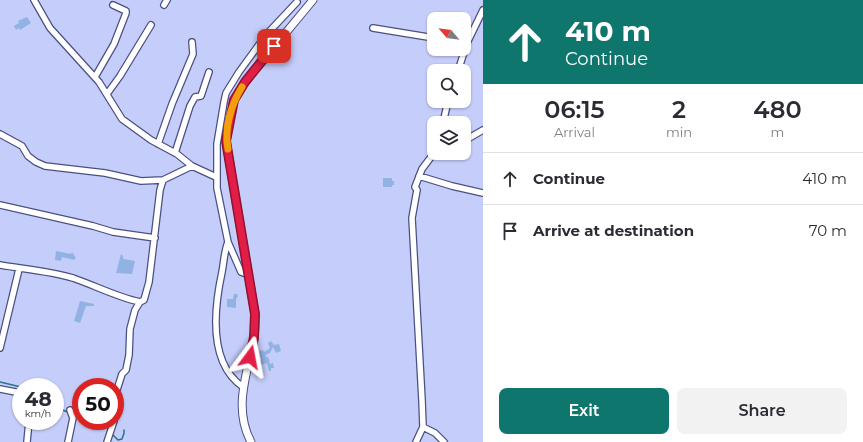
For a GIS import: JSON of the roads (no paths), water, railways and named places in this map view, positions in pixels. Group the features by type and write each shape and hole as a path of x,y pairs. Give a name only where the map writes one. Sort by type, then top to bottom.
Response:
{"main road":[{"path":"251,442 243,417 241,398 254,337 255,314 226,141 234,100 245,82 313,0"}],"street":[{"path":"34,0 50,28 95,78 122,120 135,130 175,153 192,166 216,177"},
{"path":"249,275 241,272 228,242 216,188 217,144 226,93 266,34 296,1 304,11"},
{"path":"95,78 105,61 126,17 126,11 113,5"},
{"path":"471,32 483,13"},
{"path":"106,94 120,76 151,25"},
{"path":"372,28 427,37"},
{"path":"158,144 172,104 193,54 192,42"},
{"path":"175,153 190,106 195,97 201,96 209,72"},
{"path":"471,137 483,130"},
{"path":"0,134 22,146 28,156 45,166 105,173 142,181 163,180 192,166"},
{"path":"416,442 423,427 422,377 412,218 417,190 415,187 419,176 429,160"},
{"path":"419,176 483,193"},
{"path":"121,378 126,370 129,355 130,329 136,310 140,302 144,300 150,282 160,190 163,180"},
{"path":"0,205 94,226 113,232 155,238"},
{"path":"228,242 225,249 215,333 228,373 235,382 243,387"},
{"path":"0,265 19,269 41,271 75,279 113,294 140,302"},
{"path":"0,348 19,269"},
{"path":"0,388 12,391"},
{"path":"68,442 73,418 70,410"},
{"path":"423,427 434,432 444,442"},
{"path":"27,442 29,430"},
{"path":"107,442 111,430"}],"waterway":[{"path":"0,382 12,385"},
{"path":"64,411 70,413"},
{"path":"112,434 118,440 122,439 124,430"}]}
